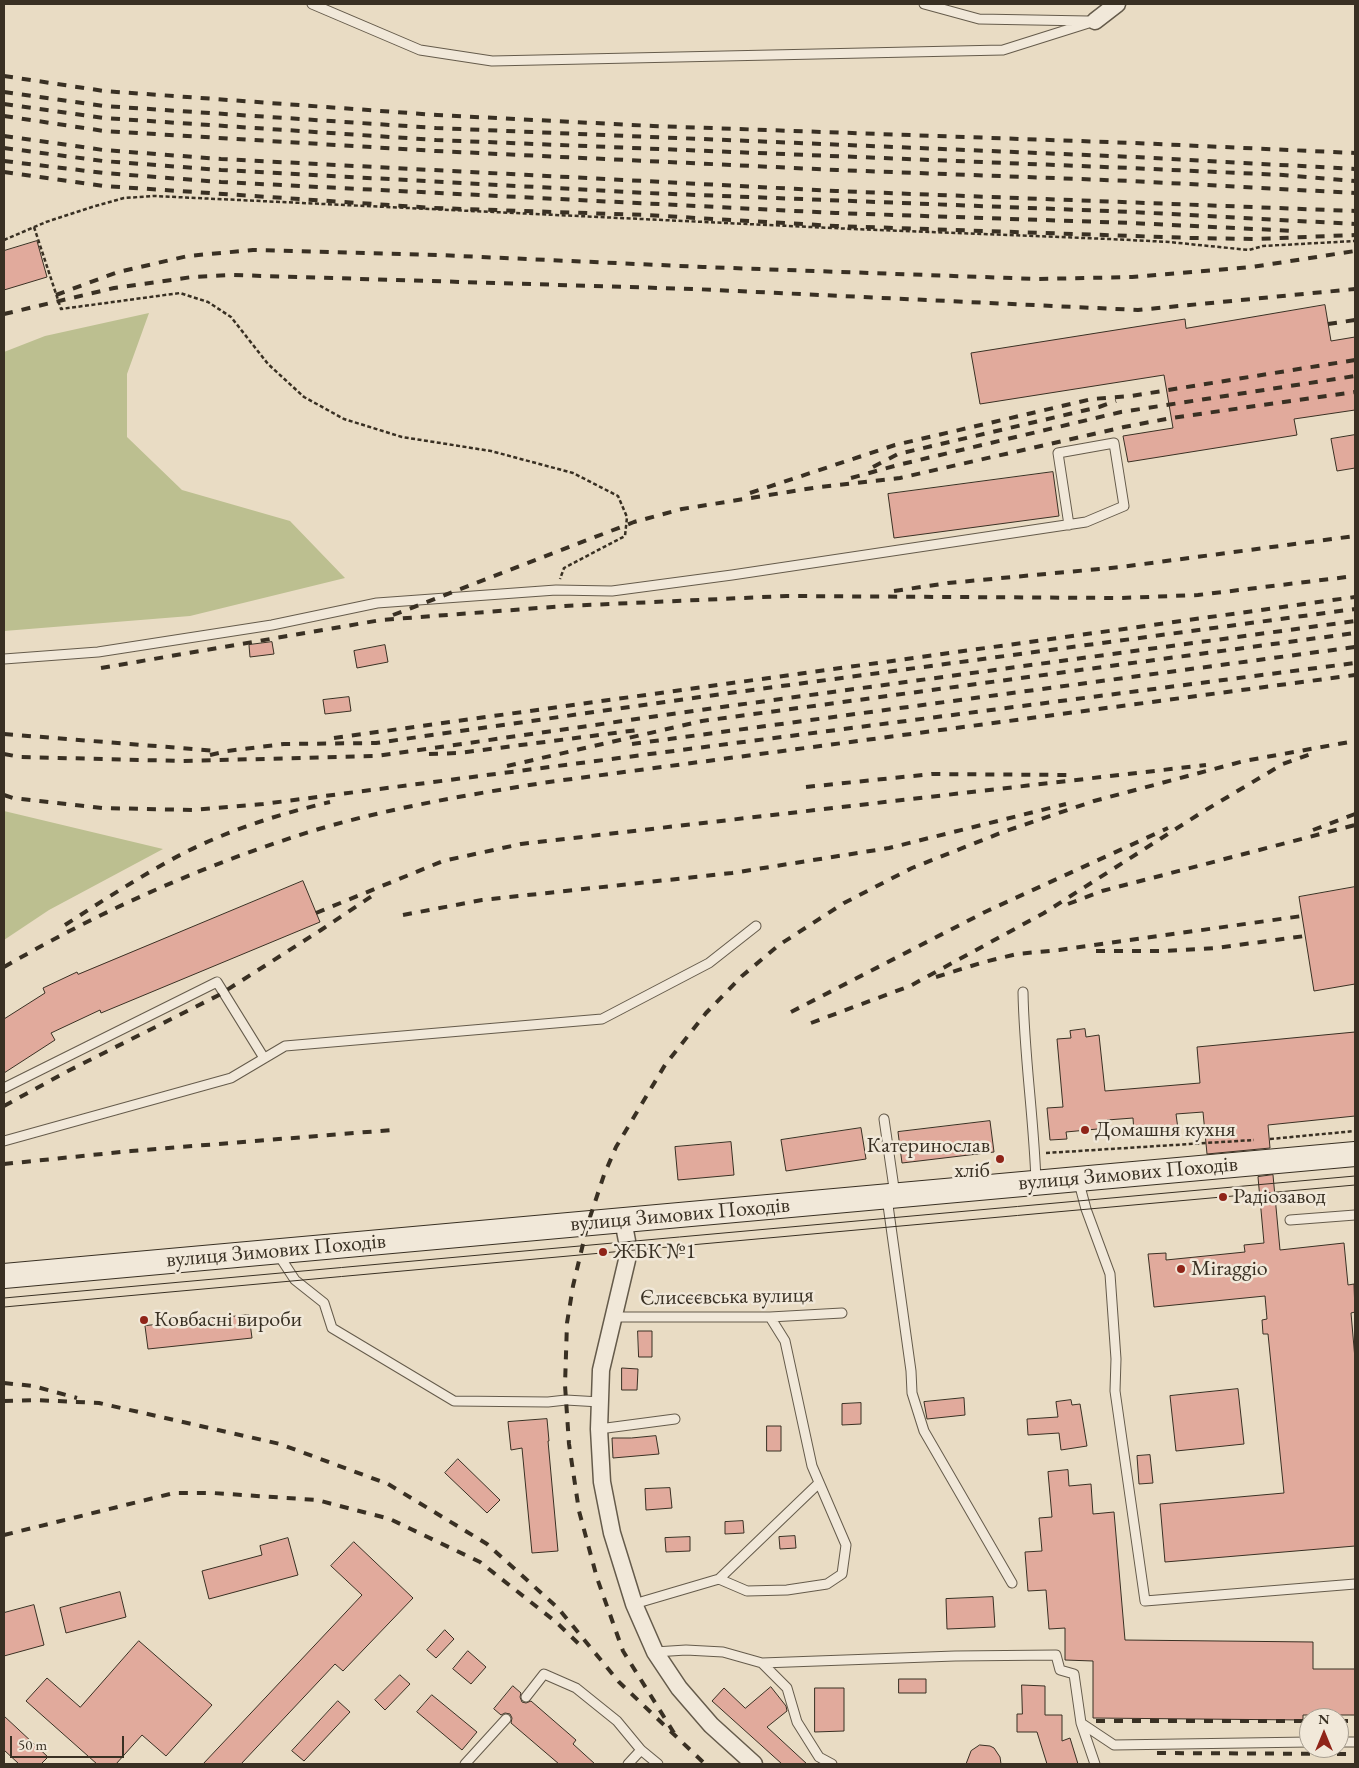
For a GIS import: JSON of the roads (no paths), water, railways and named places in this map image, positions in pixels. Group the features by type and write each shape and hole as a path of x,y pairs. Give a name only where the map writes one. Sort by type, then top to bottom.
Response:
{"main road":[{"name":"вулиця Зимових Походів","path":"4,1276 1355,1154"}],"street":[{"path":"1095,21 1117,4"},
{"path":"623,1220 627,1260 601,1370 599,1429 602,1482 612,1533 634,1604 655,1652 679,1688 711,1726 754,1764"}],"lane":[{"path":"312,4 420,50 492,61 1003,50 1095,21"},
{"path":"924,4 979,19 1095,21"},
{"path":"4,659 98,652 272,624 377,603 556,590 612,591 817,563 1069,525 1086,522 1124,506 1114,443 1058,453 1069,525"},
{"path":"4,1141 231,1078 285,1046 602,1018 709,963 756,926"},
{"path":"4,1088 217,982 264,1058"},
{"path":"1023,992 1023,1020 1036,1183"},
{"path":"884,1119 912,1393 924,1431 1012,1583"},
{"path":"1078,1179 1086,1209 1110,1274 1116,1359 1115,1392 1145,1602 1355,1584"},
{"path":"1290,1220 1355,1215"},
{"path":"276,1251 295,1280 324,1303 332,1328 454,1401 548,1402 566,1400 600,1402"},
{"name":"Єлисєєвська вулиця","path":"613,1317 770,1317 842,1313"},
{"path":"719,1579 747,1591 787,1590 827,1584 842,1574 846,1545 812,1466 785,1341 770,1317"},
{"path":"599,1429 676,1419"},
{"path":"634,1604 719,1579 819,1483"},
{"path":"655,1652 686,1650 723,1652 762,1663 955,1656 1056,1655 1060,1670 1074,1674 1081,1723 1095,1764"},
{"path":"762,1663 787,1688 797,1722 819,1757 832,1764"},
{"path":"526,1697 544,1674 576,1688 617,1721 641,1750 658,1764"},
{"path":"465,1764 506,1719"},
{"path":"1081,1723 1114,1745 1299,1742"},
{"path":"628,1764 641,1750"}],"tram line":[{"path":"4,1298 1355,1176"},
{"path":"4,1307 1355,1185"}],"railway":[{"path":"4,76 104,91 437,115 653,126 1135,143 1355,153"},
{"path":"4,92 104,106 436,128 1135,157 1355,169"},
{"path":"4,104 104,118 436,140 1130,168 1283,175 1355,181"},
{"path":"4,116 104,131 436,151 837,170 1132,181 1355,193"},
{"path":"4,136 103,150 221,159 836,191 1355,211"},
{"path":"4,148 103,161 221,170 647,193 1133,212 1355,224"},
{"path":"4,161 104,173 221,182 836,213 1132,223 1295,231"},
{"path":"4,172 104,186 434,208 645,215 836,226 1193,238 1256,239 1355,235"},
{"path":"56,295 118,272 188,256 253,250 438,255 1038,279 1132,277 1252,267 1355,251"},
{"path":"4,314 114,288 192,277 232,275 694,289 1138,310 1355,289"},
{"path":"1328,324 1355,320"},
{"path":"750,493 895,445 1092,399 1131,396 1355,360"},
{"path":"851,478 1121,412 1355,376"},
{"path":"393,615 634,522 682,509 819,487 900,478 1171,418 1355,392"},
{"path":"873,467 898,454 1099,407 1116,401"},
{"path":"894,591 948,583 1121,567 1355,536"},
{"path":"101,668 381,620 565,606 787,596 1121,598 1198,595 1355,576"},
{"path":"334,738 1355,597"},
{"path":"210,755 284,744 376,743 700,697 1355,609"},
{"path":"4,754 20,757 183,761 377,756 1355,621"},
{"path":"507,766 702,721 1355,633"},
{"path":"632,744 1355,647"},
{"path":"4,795 13,798 102,808 193,810 263,804 1355,663"},
{"path":"4,967 118,907 197,872 319,829 404,808 462,796 549,782 1355,675"},
{"path":"429,754 459,753 638,730"},
{"path":"4,734 218,751"},
{"path":"674,1733 623,1651 597,1578 579,1511 569,1444 565,1385 567,1323 573,1286 588,1223 604,1175 616,1147 665,1065 706,1013 742,976 779,945 844,903 912,868 1003,832 1094,801 1244,761 1355,741"},
{"path":"811,1023 910,986 1044,913 1204,811 1283,764 1311,754"},
{"path":"316,913 443,861 521,844 1206,765"},
{"path":"806,787 932,774 1070,775"},
{"path":"65,925 116,892 188,851 227,833 268,819 330,802"},
{"path":"403,915 482,900 732,873 889,848 1066,804"},
{"path":"1313,830 1355,814"},
{"path":"1068,904 1102,891 1355,825"},
{"path":"791,1012 985,912 1168,828"},
{"path":"4,1106 68,1071 219,995 375,894"},
{"path":"936,977 1017,954 1059,950 1302,916"},
{"path":"1096,951 1164,951 1216,948 1305,936"},
{"path":"4,1164 131,1151 392,1130"},
{"path":"4,1383 33,1386 77,1398"},
{"path":"4,1401 35,1400 99,1403 280,1444 388,1484 487,1544 558,1608 619,1682 705,1764"},
{"path":"4,1535 174,1493 213,1493 317,1500 390,1519 480,1562 556,1622 582,1647"},
{"path":"1096,1721 1299,1721"},
{"path":"1349,1721 1355,1721"},
{"path":"1157,1753 1355,1754"}],"place":[{"name":"Домашня кухня","path":"1085,1130"},
{"name":"Катеринослав хліб","path":"1000,1159"},
{"name":"Радіозавод","path":"1223,1197"},
{"name":"ЖБК №1","path":"603,1252"},
{"name":"Miraggio","path":"1181,1269"},
{"name":"Ковбасні вироби","path":"144,1320"}]}
